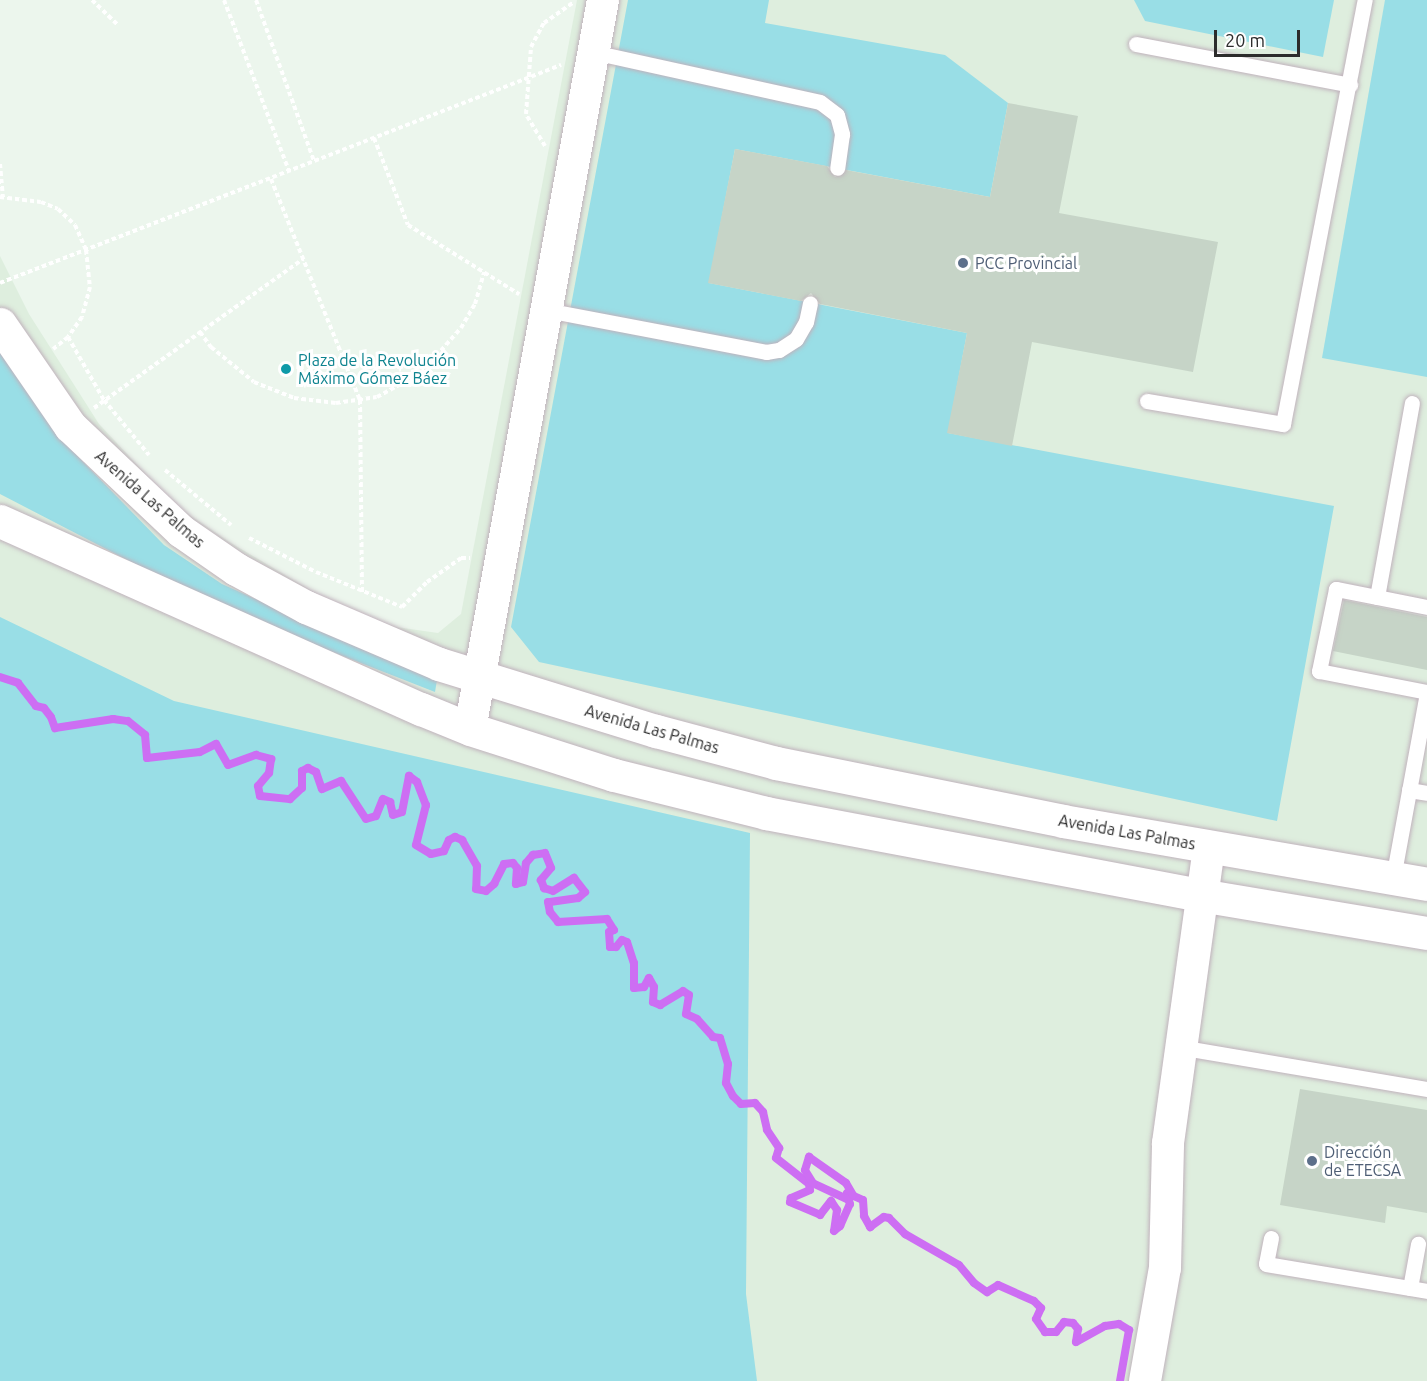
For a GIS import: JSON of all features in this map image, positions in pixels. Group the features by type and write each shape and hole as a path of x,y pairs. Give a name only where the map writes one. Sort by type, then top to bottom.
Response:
{"street":[{"path":"470,729 603,0"},
{"name":"Avenida Las Palmas","path":"0,324 70,426 190,537 236,569 306,607 478,678 776,763 1209,847 1427,884"},
{"path":"0,521 470,729 614,775 766,813 1200,896 1427,933"},
{"path":"1146,1381 1165,1268 1168,1143 1179,1047 1209,847"}],"lane":[{"path":"1147,401 1282,423 1365,0"},
{"path":"1136,44 1350,85"},
{"path":"593,52 820,102 837,115 839,124 837,168"},
{"path":"546,310 766,352 779,350 796,339 806,322 810,303"},
{"path":"1377,597 1412,403"},
{"path":"1393,878 1427,693 1319,671 1336,589 1427,607"},
{"path":"1408,789 1427,793"},
{"path":"1179,1047 1427,1089"},
{"path":"1271,1238 1266,1264 1427,1291"},
{"path":"1410,1288 1418,1244"}],"path":[{"path":"92,0 117,24"},
{"path":"224,0 289,171"},
{"path":"256,0 315,161"},
{"path":"571,172 537,136 526,114 526,78 531,47 544,23 578,0"},
{"path":"0,283 593,52"},
{"path":"374,138 408,225 546,310"},
{"path":"0,164 2,196 58,209 75,225 86,250 90,287 82,317 68,337 29,368"},
{"path":"271,178 360,400 362,631"},
{"path":"70,426 303,259"},
{"path":"200,332 211,347 254,382 294,398 336,403 378,397 421,372 461,328 475,304 484,272"},
{"path":"68,337 104,400 151,457"},
{"path":"159,464 235,528"},
{"path":"244,535 402,607 427,582 461,558 500,557"}],"shaded area":[{"name":"Plaza de la Revolución Máximo Gómez Báez","path":"0,0 577,0 461,614 438,633 396,627 329,601 231,543 175,505 99,424 29,314 0,256"},
{"path":"628,0 769,0 765,23 945,55 1008,103 990,197 735,149 709,283 967,333 948,433 1334,506 1277,821 539,662 511,627"},
{"path":"1134,0 1334,0 1323,57 1145,21"},
{"path":"1385,0 1427,0 1427,377 1322,358"},
{"path":"0,344 58,436 164,545 222,584 437,680 435,692 220,608 0,494"},
{"path":"0,617 174,701 750,833 746,1294 757,1381 0,1381"}],"building":[{"name":"PCC Provincial","path":"1008,103 1078,116 1059,213 1218,242 1193,372 1032,342 1012,446 947,433 967,333 820,304 811,293 801,301 708,283 735,149 827,166 835,177 846,170 990,197"},
{"path":"1344,600 1427,617 1427,670 1333,651"},
{"path":"1300,1089 1427,1110 1427,1213 1387,1206 1385,1223 1280,1205"}],"waterway":[{"path":"0,677 18,683 36,706 44,708 55,728 113,719 128,721 145,735 147,758 200,752 216,744 228,765 256,755 271,759 269,773 258,786 260,796 290,799 302,788 302,771 308,768 316,772 322,789 341,781 366,819 376,816 383,799 390,802 393,815 402,812 409,776 417,782 426,805 416,845 431,854 444,851 449,840 455,837 462,840 477,866 476,889 486,891 494,884 504,864 513,863 517,868 516,884 523,882 526,863 533,855 545,853 551,868 541,880 544,888 553,891 574,878 585,892 578,898 548,902 550,912 558,922 607,919 614,930 609,932 610,947 616,947 622,940 627,942 634,963 634,988 644,987 649,978 654,987 653,1002 660,1005 683,991 689,995 686,1014 697,1019 713,1037 720,1038 728,1064 726,1083 733,1096 741,1104 755,1103 763,1112 767,1130 779,1148 776,1158 809,1184 810,1190 791,1198 790,1202 820,1215 831,1201 837,1210 834,1231 840,1226 850,1204 847,1193 863,1200 864,1216 870,1227 884,1217 889,1218 905,1234 959,1265 974,1283 987,1292 998,1285 1034,1301 1041,1308 1036,1319 1045,1332 1056,1332 1064,1322 1073,1323 1078,1329 1076,1342 1105,1326 1119,1324 1129,1330 1120,1381"},
{"path":"849,1200 813,1183 805,1170 809,1157 846,1183 853,1195"}],"place":[{"name":"PCC Provincial","path":"963,263"},
{"name":"Plaza de la Revolución Máximo Gómez Báez","path":"286,369"},
{"name":"Dirección de ETECSA","path":"1312,1161"}]}
